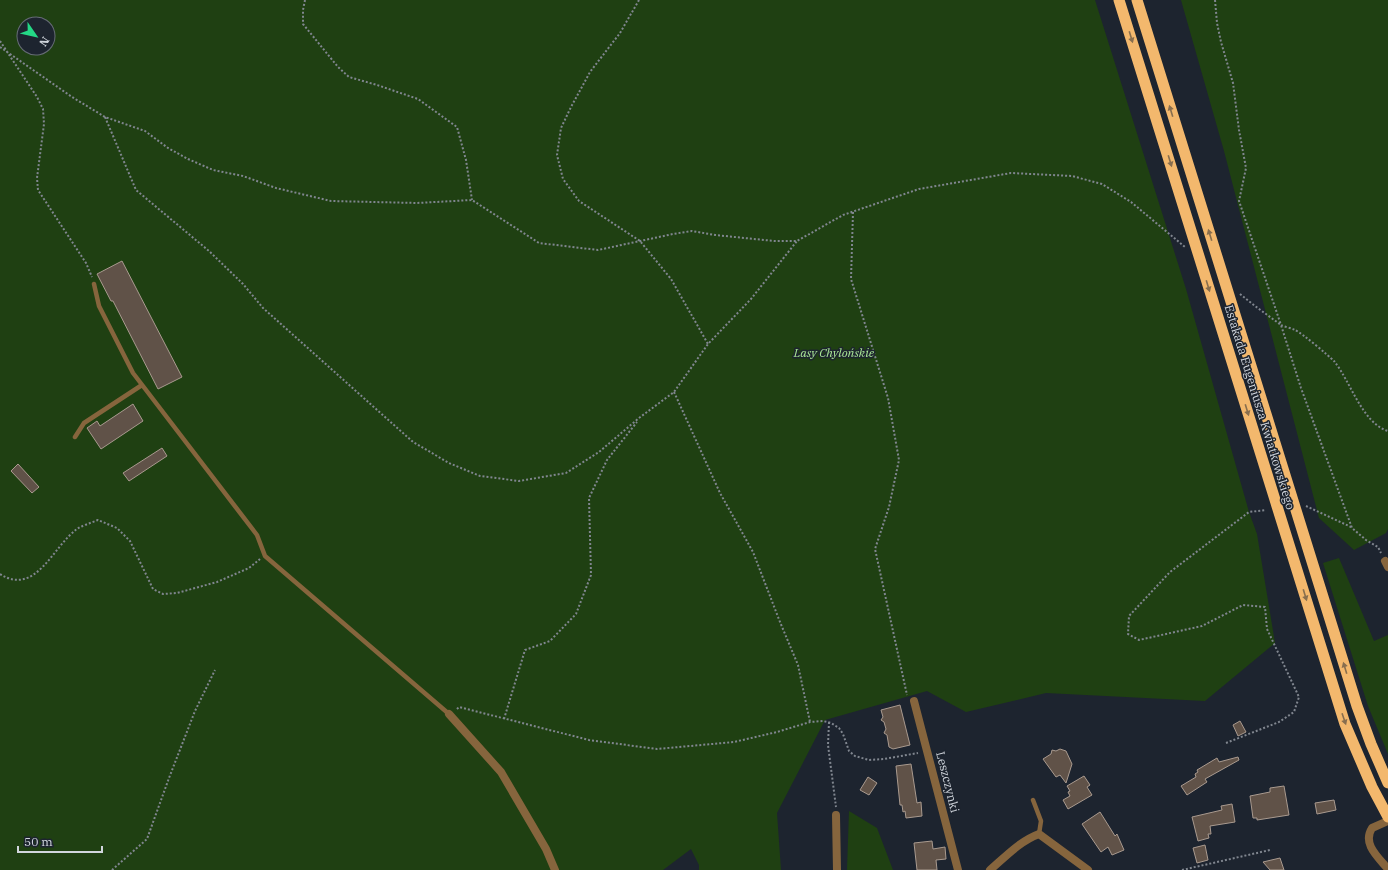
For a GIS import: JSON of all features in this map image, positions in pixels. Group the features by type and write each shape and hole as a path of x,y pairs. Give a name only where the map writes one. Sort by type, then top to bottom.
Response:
{"highway":[{"name":"Estakada Eugeniusza Kwiatkowskiego","path":"1119,0 1343,716 1372,787 1388,817"},
{"name":"Estakada Eugeniusza Kwiatkowskiego","path":"1137,0 1357,706 1371,744 1388,783"}],"street":[{"name":"Leszczynki","path":"914,701 958,870"},
{"path":"449,714 501,772 546,849 555,870"},
{"path":"836,815 837,870"},
{"path":"1388,821 1372,828 1368,839 1370,846 1388,869"},
{"path":"990,870 1031,837 1039,834 1088,870"}],"lane":[{"path":"94,284 99,306 133,373 257,535 265,556 449,714"},
{"path":"75,437 84,423 142,385"},
{"path":"1033,800 1041,821 1039,834"}],"path":[{"path":"305,0 303,24 349,77 418,99 457,127 466,160 472,200"},
{"path":"639,0 620,33 590,72 570,107 561,128 557,155 563,179 579,201 640,240 671,279 708,344"},
{"path":"1215,0 1217,23 1232,83 1246,168 1239,201 1301,388 1352,528"},
{"path":"0,41 37,97 43,109 44,124 37,178 38,190 86,263 94,284"},
{"path":"0,47 72,97 105,117 145,132 168,148 188,159 213,170 243,176 276,188 331,202 416,203 472,200 539,243 598,250 692,230 774,241 797,241"},
{"path":"105,117 136,190 209,251 243,284 263,308 413,442 449,463 480,476 519,481 566,473 599,452 639,418 674,392 708,344 751,299 797,241 843,215 919,189 1011,173 1072,176 1102,184 1131,202 1187,249"},
{"path":"853,212 852,280 888,398 899,460 889,507 875,549 907,696 912,696 914,701"},
{"path":"1238,292 1281,325 1296,331 1333,361 1354,392 1367,416 1384,430 1388,431"},
{"path":"674,392 720,493 754,552 798,665 810,722"},
{"path":"504,719 525,650 550,641 576,614 591,575 589,498 608,460 639,418"},
{"path":"1304,505 1352,528 1366,540 1378,547 1386,564"},
{"path":"1226,743 1279,722 1294,712 1299,696 1267,629 1265,607 1243,605 1202,626 1139,640 1128,634 1130,616 1170,572 1249,512 1272,509"},
{"path":"0,574 9,579 25,580 42,568 64,540 78,528 98,520 117,528 130,541 153,589 163,594 177,593 217,582 249,568 265,556"},
{"path":"112,870 147,839 195,711 215,670"},
{"path":"449,714 459,707 589,740 657,749 734,742 777,732 810,722 823,721 829,722 839,728 850,751 855,756 868,760 927,752"},
{"path":"829,722 828,745 836,815"},
{"path":"1182,870 1270,850"}],"green space":[{"name":"Lasy Chylońskie","path":"0,0 1095,0 1186,289 1249,512 1257,534 1275,643 1205,701 1046,693 966,712 927,691 825,720 777,813 781,870 699,870 699,865 691,849 663,870 0,870"},
{"path":"1181,0 1388,0 1388,529 1386,533 1354,550 1319,518 1224,151"},
{"path":"1339,558 1374,641 1388,635 1388,754 1368,706 1323,563"},
{"path":"849,811 877,828 893,870 847,870"}],"building":[{"path":"122,261 182,377 158,389 113,301 111,301 97,274"},
{"path":"133,404 143,421 101,449 87,428 97,421 100,426"},
{"path":"162,448 167,456 129,481 123,473"},
{"path":"18,464 39,487 32,493 11,471"},
{"path":"900,705 910,745 893,749 889,747 887,735 884,733 886,729 884,722 881,720 883,717 881,710"},
{"path":"1240,721 1246,732 1238,736 1233,725"},
{"path":"1060,749 1066,751 1072,764 1066,783 1060,775 1056,777 1043,759 1051,754 1052,750 1056,751"},
{"path":"1238,757 1239,760 1205,779 1207,782 1187,795 1181,786 1196,777 1195,774 1198,772 1197,770 1217,758 1219,762"},
{"path":"911,764 917,803 921,802 922,816 906,818 905,811 903,812 902,805 900,805 896,766"},
{"path":"1084,776 1090,785 1087,787 1092,795 1068,809 1063,800 1070,796 1068,792 1070,791 1067,786"},
{"path":"868,777 877,783 869,795 860,790"},
{"path":"1284,786 1289,815 1257,820 1257,818 1253,818 1250,796 1270,792 1270,788"},
{"path":"1334,800 1336,810 1317,814 1315,803"},
{"path":"1232,804 1235,822 1210,826 1211,834 1208,834 1209,838 1198,841 1192,817 1222,810 1221,806"},
{"path":"1100,812 1115,836 1117,834 1124,850 1112,855 1108,847 1101,852 1082,824"},
{"path":"932,841 933,849 945,847 946,859 936,860 937,870 917,870 914,843"},
{"path":"1205,845 1208,860 1197,863 1193,848"},
{"path":"1280,858 1284,870 1270,870 1263,862"}]}
